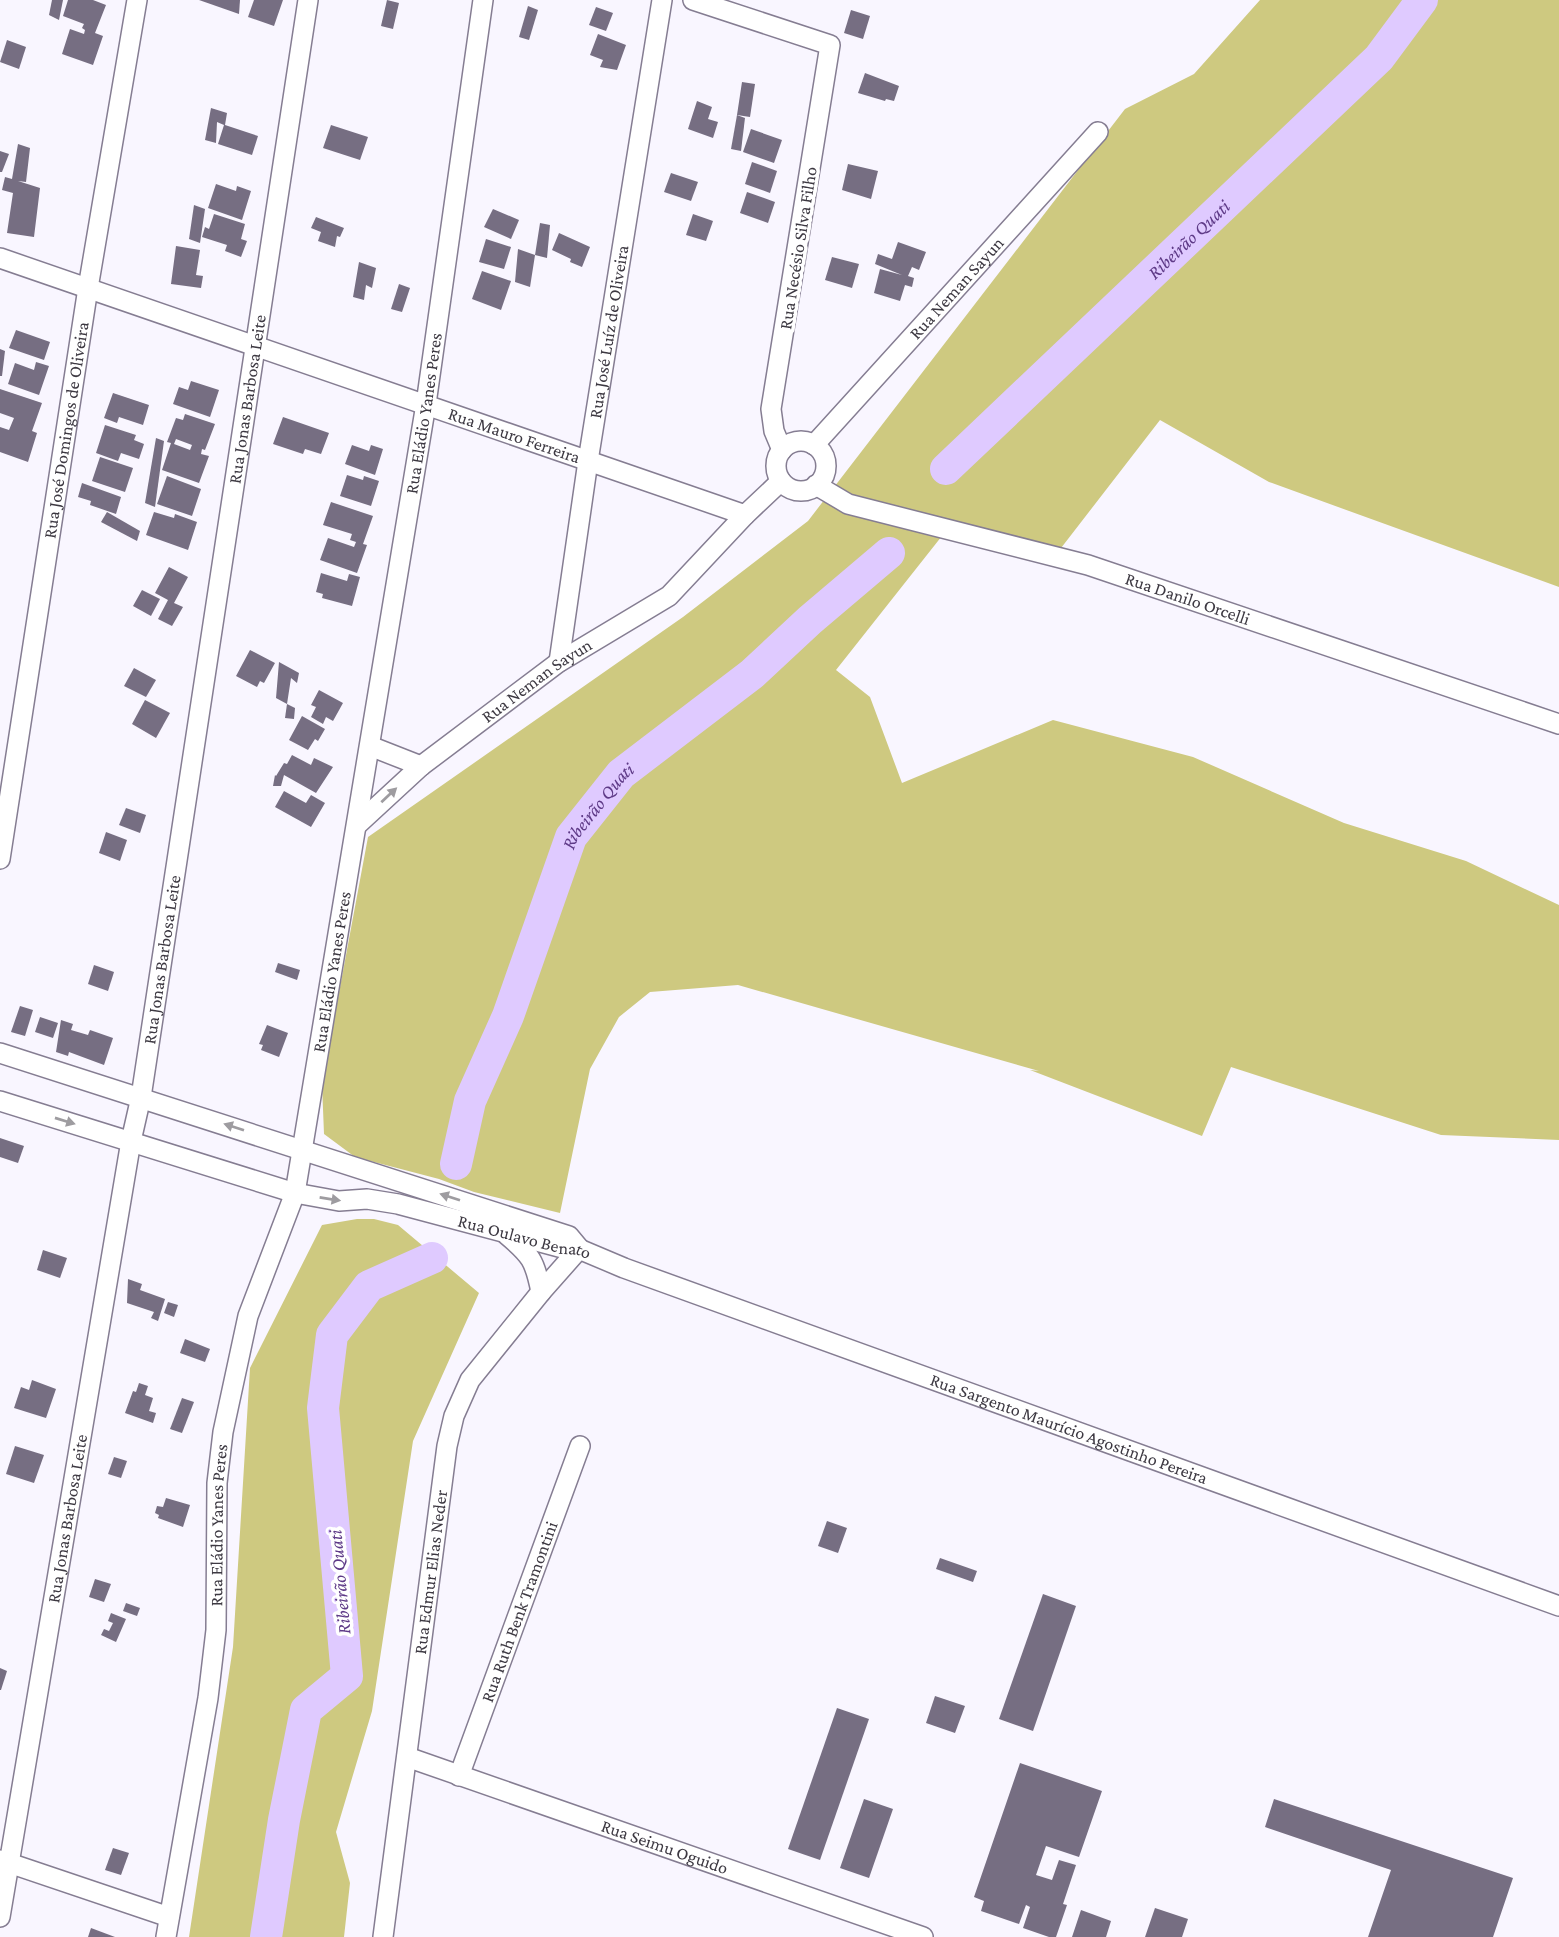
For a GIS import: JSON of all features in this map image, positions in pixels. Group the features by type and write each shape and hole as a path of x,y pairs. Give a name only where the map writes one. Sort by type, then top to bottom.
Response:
{"street":[{"name":"Rua José Domingos de Oliveira","path":"0,859 88,288 137,0"},
{"name":"Rua Jonas Barbosa Leite","path":"0,1917 5,1862 131,1141 141,1097 308,0"},
{"name":"Rua Eládio Yanes Peres","path":"168,1927 208,1698 216,1630 217,1483 223,1432 248,1316 295,1193 426,404 483,0"},
{"name":"Rua José Luíz de Oliveira","path":"559,662 588,461 662,0"},
{"name":"Rua Necésio Silva Filho","path":"694,0 830,46 771,409 774,430 782,450"},
{"name":"Rua Neman Sayun","path":"814,445 1098,132"},
{"name":"Rua Mauro Ferreira","path":"0,258 745,515"},
{"path":"799,441 814,445 824,457 825,465 816,485 801,491 781,481 776,467 782,450 799,441"},
{"path":"745,515 781,481"},
{"name":"Rua Danilo Orcelli","path":"816,485 848,504 1088,565 1559,724"},
{"name":"Rua Neman Sayun","path":"357,825 421,766 559,662 669,596 745,515"},
{"path":"370,747 421,766"},
{"name":"Rua Oulavo Benato","path":"0,1053 569,1236 579,1249"},
{"name":"Rua Oulavo Benato","path":"0,1101 295,1193 339,1201 367,1199 398,1204 563,1248 579,1249"},
{"path":"504,1232 523,1248 536,1265 541,1292"},
{"name":"Rua Edmur Elias Neder","path":"383,1937 447,1446 454,1416 470,1380 579,1249"},
{"name":"Rua Sargento Maurício Agostinho Pereira","path":"579,1249 624,1268 1559,1606"},
{"name":"Rua Ruth Benk Tramontini","path":"459,1776 580,1446"},
{"name":"Rua Seimu Oguido","path":"407,1757 923,1937"},
{"path":"5,1862 168,1927"}],"shaded area":[{"path":"1260,0 1559,0 1559,587 1269,482 1160,420 1051,561 953,522 836,670 870,697 902,783 1053,720 1193,757 1344,823 1466,861 1559,905 1559,1140 1441,1135 1231,1067 1202,1136 1030,1070 1039,1071 738,985 650,992 619,1017 590,1069 560,1213 474,1192 439,1179 355,1157 324,1134 322,1084 368,837 683,617 808,521 1125,109 1194,74"},
{"path":"374,1219 398,1225 479,1293 413,1441 372,1711 336,1832 350,1883 344,1937 189,1937 233,1647 250,1368 322,1225"}],"building":[{"path":"52,0 63,0 59,20 49,15"},
{"path":"68,0 93,0 106,5 95,33 103,36 93,65 62,54 70,29 84,34 85,30 82,28 84,24 63,16"},
{"path":"199,0 240,0 239,14"},
{"path":"254,0 283,0 274,26 248,17"},
{"path":"387,0 399,3 393,29 381,26"},
{"path":"528,6 538,10 529,40 519,37"},
{"path":"596,7 613,13 606,31 589,25"},
{"path":"851,10 870,16 863,39 844,33"},
{"path":"598,34 626,45 617,70 600,67 603,60 590,55"},
{"path":"7,40 26,47 19,69 0,62"},
{"path":"865,73 899,86 894,101 858,93"},
{"path":"742,82 755,84 750,117 737,115"},
{"path":"697,101 712,107 708,119 718,122 713,138 688,129"},
{"path":"211,108 227,113 225,125 258,136 252,155 218,144 224,125 217,122 216,143 205,140"},
{"path":"737,115 745,118 741,151 731,149"},
{"path":"331,125 368,137 360,160 323,148"},
{"path":"751,129 782,140 774,163 743,152"},
{"path":"18,144 30,148 26,182 18,181 40,188 34,237 7,233 13,193 2,190 5,177 12,179"},
{"path":"0,151 9,154 2,172 0,172"},
{"path":"752,162 777,171 770,193 745,184"},
{"path":"848,164 878,171 871,199 842,190"},
{"path":"671,173 698,182 691,201 664,192"},
{"path":"216,184 236,191 237,186 251,191 242,220 208,208"},
{"path":"747,192 775,202 768,223 740,213"},
{"path":"194,205 205,209 200,243 189,239"},
{"path":"493,209 519,220 511,239 484,227"},
{"path":"214,214 245,224 241,239 247,241 241,257 225,251 227,245 202,237 205,227 209,229"},
{"path":"693,214 713,221 706,241 686,235"},
{"path":"316,217 344,228 340,237 337,236 335,247 318,241 321,232 311,228"},
{"path":"540,223 550,225 547,258 535,255"},
{"path":"559,233 590,247 582,267 552,250"},
{"path":"486,239 511,247 504,269 479,262"},
{"path":"898,242 926,252 919,270 912,267 908,276 914,278 912,287 905,285 900,301 874,293 880,269 902,275 875,264 878,254 892,259"},
{"path":"176,246 200,250 196,275 203,276 201,288 171,284"},
{"path":"518,249 535,255 530,287 515,282"},
{"path":"832,257 859,264 852,288 825,280"},
{"path":"359,262 376,268 372,288 366,285 364,300 353,297"},
{"path":"482,271 511,281 501,310 472,299"},
{"path":"399,284 410,288 402,312 391,309"},
{"path":"16,330 50,342 44,360 9,348"},
{"path":"0,349 5,351 2,376 0,376"},
{"path":"36,362 49,366 39,395 8,384 15,363 34,370"},
{"path":"191,381 219,390 210,417 173,404 179,387 188,390"},
{"path":"0,389 42,403 32,431 37,433 28,462 0,452 0,427 9,430 14,418 0,413"},
{"path":"113,393 149,405 143,425 119,417 117,423 104,418"},
{"path":"185,414 215,424 205,450 202,449 201,454 209,456 199,483 162,470 171,443 167,442 176,418 183,420","holes":["176,439 192,445 190,450 174,444"]},
{"path":"283,417 329,433 321,454 305,449 303,454 273,444"},
{"path":"105,425 136,435 134,440 144,444 139,459 121,453 118,461 96,453"},
{"path":"156,438 164,441 155,507 145,503"},
{"path":"352,445 369,451 371,445 383,449 375,475 345,464"},
{"path":"100,457 133,468 125,492 92,481"},
{"path":"347,475 363,480 364,476 379,481 371,506 340,496"},
{"path":"167,476 201,489 192,516 157,504"},
{"path":"82,483 121,497 116,514 90,505 91,501 78,497"},
{"path":"331,502 373,516 357,573 320,560 328,538 354,547 356,542 350,540 352,534 323,525"},
{"path":"107,512 140,531 137,541 101,522"},
{"path":"154,512 174,518 175,514 197,522 188,550 146,535"},
{"path":"169,567 188,577 174,603 183,607 172,626 158,619 168,600 155,593"},
{"path":"321,573 347,581 349,574 360,577 352,606 322,598 323,594 316,592"},
{"path":"142,590 160,599 151,616 133,606"},
{"path":"250,650 275,663 264,683 260,681 257,687 236,676"},
{"path":"279,662 299,673 297,683 291,678 287,704 276,698"},
{"path":"134,668 156,680 146,697 124,686"},
{"path":"319,690 343,703 333,721 326,717 323,724 311,717 316,707 311,705"},
{"path":"145,700 170,713 156,738 132,724"},
{"path":"287,704 295,708 294,719 285,718"},
{"path":"302,716 325,729 318,741 315,739 308,750 289,740"},
{"path":"292,755 311,765 314,758 333,767 316,793 284,775 281,786 273,786 275,775"},
{"path":"284,791 306,803 311,795 325,803 311,827 275,807"},
{"path":"126,808 146,815 140,833 119,825"},
{"path":"106,832 127,840 120,861 99,853"},
{"path":"278,963 300,970 297,980 275,972"},
{"path":"94,965 114,972 108,991 88,984"},
{"path":"20,1006 33,1010 25,1036 11,1032"},
{"path":"40,1017 58,1023 53,1038 35,1032"},
{"path":"61,1020 73,1024 71,1030 88,1035 90,1030 113,1038 104,1065 69,1052 68,1056 56,1052"},
{"path":"267,1025 288,1033 279,1057 261,1050 263,1045 259,1044"},
{"path":"0,1138 24,1146 18,1163 0,1157"},
{"path":"43,1250 67,1258 60,1278 37,1270"},
{"path":"128,1279 142,1284 140,1290 165,1299 158,1321 151,1318 154,1312 127,1303"},
{"path":"168,1302 178,1305 174,1317 164,1313"},
{"path":"185,1339 210,1349 205,1362 180,1353"},
{"path":"32,1380 56,1389 46,1418 14,1408 21,1387 29,1390"},
{"path":"139,1383 148,1386 145,1395 153,1398 149,1411 156,1413 153,1423 125,1413"},
{"path":"182,1398 194,1402 182,1433 170,1429"},
{"path":"15,1446 44,1455 34,1483 6,1474"},
{"path":"114,1457 127,1461 121,1478 108,1474"},
{"path":"166,1498 190,1505 183,1527 158,1518 159,1515 155,1513 157,1506 163,1507"},
{"path":"827,1521 847,1528 838,1553 818,1546"},
{"path":"940,1558 977,1571 973,1582 936,1569"},
{"path":"95,1579 111,1584 104,1602 89,1597"},
{"path":"1043,1594 1076,1606 1033,1731 999,1719"},
{"path":"126,1603 140,1608 137,1616 123,1611"},
{"path":"111,1613 126,1619 116,1642 101,1635 104,1629 109,1631 113,1623 108,1621"},
{"path":"0,1668 7,1671 1,1690 0,1690"},
{"path":"935,1696 965,1706 955,1733 926,1723"},
{"path":"837,1708 869,1719 820,1860 788,1849"},
{"path":"1020,1763 1102,1791 1079,1857 1046,1846 1036,1875 1052,1880 1059,1860 1076,1865 1056,1937 1023,1928 1030,1907 1026,1905 1019,1924 981,1911 984,1901 974,1897"},
{"path":"864,1799 893,1809 869,1878 840,1868"},
{"path":"1274,1799 1513,1878 1493,1937 1368,1937 1391,1870 1265,1827"},
{"path":"113,1848 129,1853 121,1875 105,1870"},
{"path":"1155,1908 1188,1919 1182,1937 1145,1937"},
{"path":"1081,1910 1111,1921 1106,1937 1072,1937"},
{"path":"91,1928 115,1937 88,1937"}],"waterway":[{"name":"Ribeirão Quati","path":"946,469 1379,58 1422,0"},
{"name":"Ribeirão Quati","path":"456,1164 470,1101 508,1016 571,837 621,774 752,674 889,553"},
{"name":"Ribeirão Quati","path":"266,1937 284,1820 306,1710 347,1676 323,1408 332,1335 369,1286 432,1258"}]}
